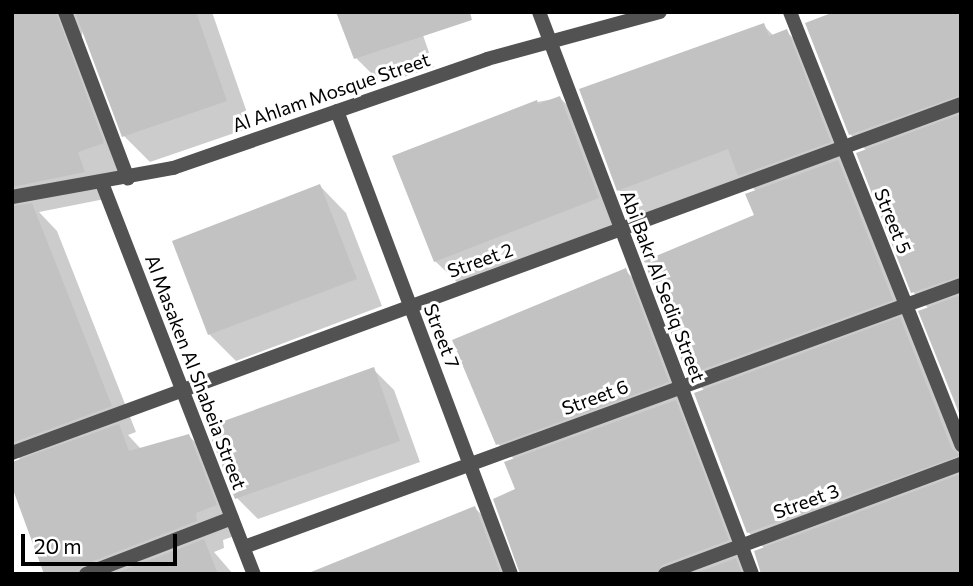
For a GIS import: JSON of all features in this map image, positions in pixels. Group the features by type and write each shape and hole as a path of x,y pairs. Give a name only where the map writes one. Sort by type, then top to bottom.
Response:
{"street":[{"path":"65,12 128,179"},
{"name":"Abi Bakr Al Sediq Street","path":"539,12 752,574"},
{"name":"Al Ahlam Mosque Street","path":"12,197 128,179 549,41 660,12"},
{"name":"Street 5","path":"790,12 961,444"},
{"name":"Street 2","path":"12,453 961,104"},
{"name":"Street 7","path":"337,111 511,574"},
{"name":"Al Masaken Al Shabeia Street","path":"102,183 254,574"},
{"name":"Street 6","path":"244,547 961,285"},
{"name":"Street 3","path":"665,574 961,464"},
{"path":"86,574 232,518"}],"building":[{"path":"12,12 56,12 104,143 78,152 85,172 12,187"},
{"path":"75,12 196,12 227,101 122,137"},
{"path":"336,12 470,12 472,20 354,59"},
{"path":"834,12 961,12 961,95 849,135 805,23"},
{"path":"764,23 769,36 787,29 831,142 738,176 728,149 617,191 579,89"},
{"path":"560,96 599,198 434,262 392,156 537,100 538,104"},
{"path":"961,114 961,276 911,293 856,153"},
{"path":"838,160 893,300 687,375 644,261 754,215 745,194"},
{"path":"320,184 357,279 208,335 172,241"},
{"path":"32,203 112,406 12,443 12,206"},
{"path":"626,268 669,382 496,445 452,340"},
{"path":"961,295 961,418 918,311"},
{"path":"900,317 952,449 961,455 747,533 694,393"},
{"path":"374,367 400,441 235,499 207,427"},
{"path":"676,400 729,540 662,565 656,574 520,574 493,499 515,489 504,462"},
{"path":"119,424 129,451 189,434 217,505 196,513 197,521 83,565 77,574 44,574 12,487 12,462"},
{"path":"961,474 961,574 761,574 754,551"},
{"path":"475,506 501,574 311,572"},
{"path":"204,539 218,574 114,574"},
{"path":"736,558 742,574 693,574"}]}
